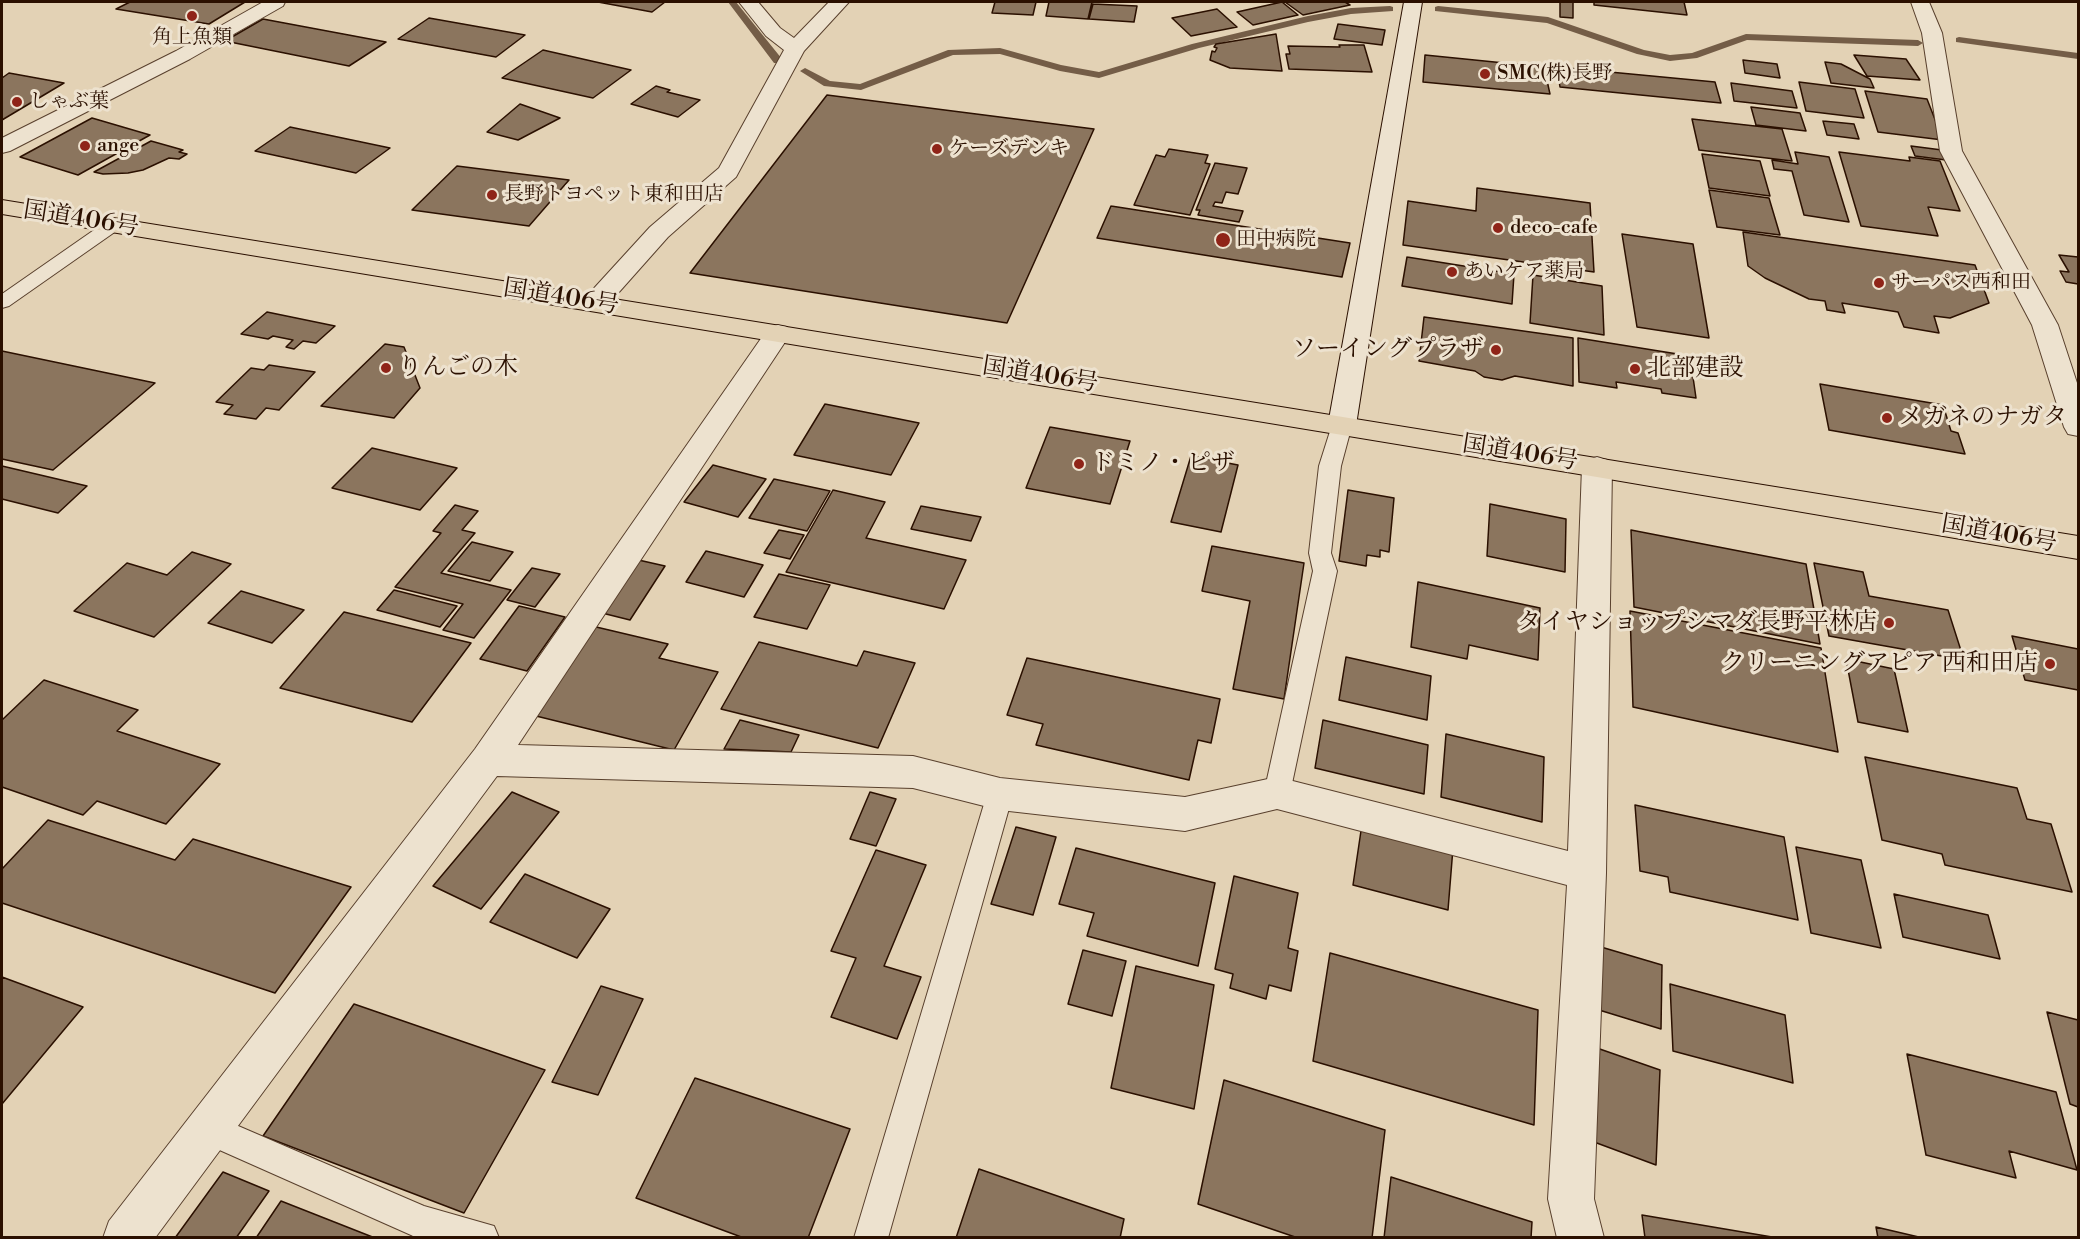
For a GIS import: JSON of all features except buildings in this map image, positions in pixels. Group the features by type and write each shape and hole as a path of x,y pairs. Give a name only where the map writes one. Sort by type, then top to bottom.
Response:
{"highway":[{"name":"国道406号","path":"2,207 1342,425 2079,548"}],"street":[{"path":"2,146 183,55 276,2"},
{"path":"748,2 773,32 795,49"},
{"path":"595,303 659,232 728,172 795,49 817,23 840,2"},
{"path":"1342,425 1413,2"},
{"path":"1920,2 1932,33 1951,151 2045,325 2079,427"},
{"path":"126,1238 488,760 778,333"},
{"path":"1581,1238 1571,1199 1587,873 1597,467"},
{"path":"488,760 914,772 1000,794 1185,814 1277,793 1587,873"}],"lane":[{"path":"2,302 114,225"},
{"path":"1277,793 1325,571 1320,553 1330,465 1342,425"},
{"path":"871,1238 1000,794"},
{"path":"208,1129 423,1223 482,1238"}],"waterway":[{"path":"732,2 778,61"},
{"path":"805,71 828,84 861,87 952,52 1000,51 1060,68 1099,75 1196,46 1308,19 1351,11 1390,9"},
{"path":"1438,9 1548,20 1641,52 1670,58 1693,56 1746,37 1918,43"},
{"path":"1959,40 2078,56"}],"place":[{"name":"角上魚類","path":"192,16"},
{"name":"SMC(株)長野","path":"1485,74"},
{"name":"しゃぶ葉","path":"17,102"},
{"name":"ange","path":"85,146"},
{"name":"ケーズデンキ","path":"937,149"},
{"name":"長野トヨペット東和田店","path":"492,195"},
{"name":"deco-cafe","path":"1498,228"},
{"name":"田中病院","path":"1223,240"},
{"name":"あいケア薬局","path":"1452,272"},
{"name":"サーパス西和田","path":"1879,283"},
{"name":"ソーイングプラザ","path":"1496,350"},
{"name":"りんごの木","path":"386,368"},
{"name":"北部建設","path":"1635,369"},
{"name":"メガネのナガタ","path":"1887,418"},
{"name":"ドミノ・ピザ","path":"1079,464"},
{"name":"タイヤショップシマダ長野平林店","path":"1889,623"},
{"name":"クリーニングアピア 西和田店","path":"2050,664"}]}
